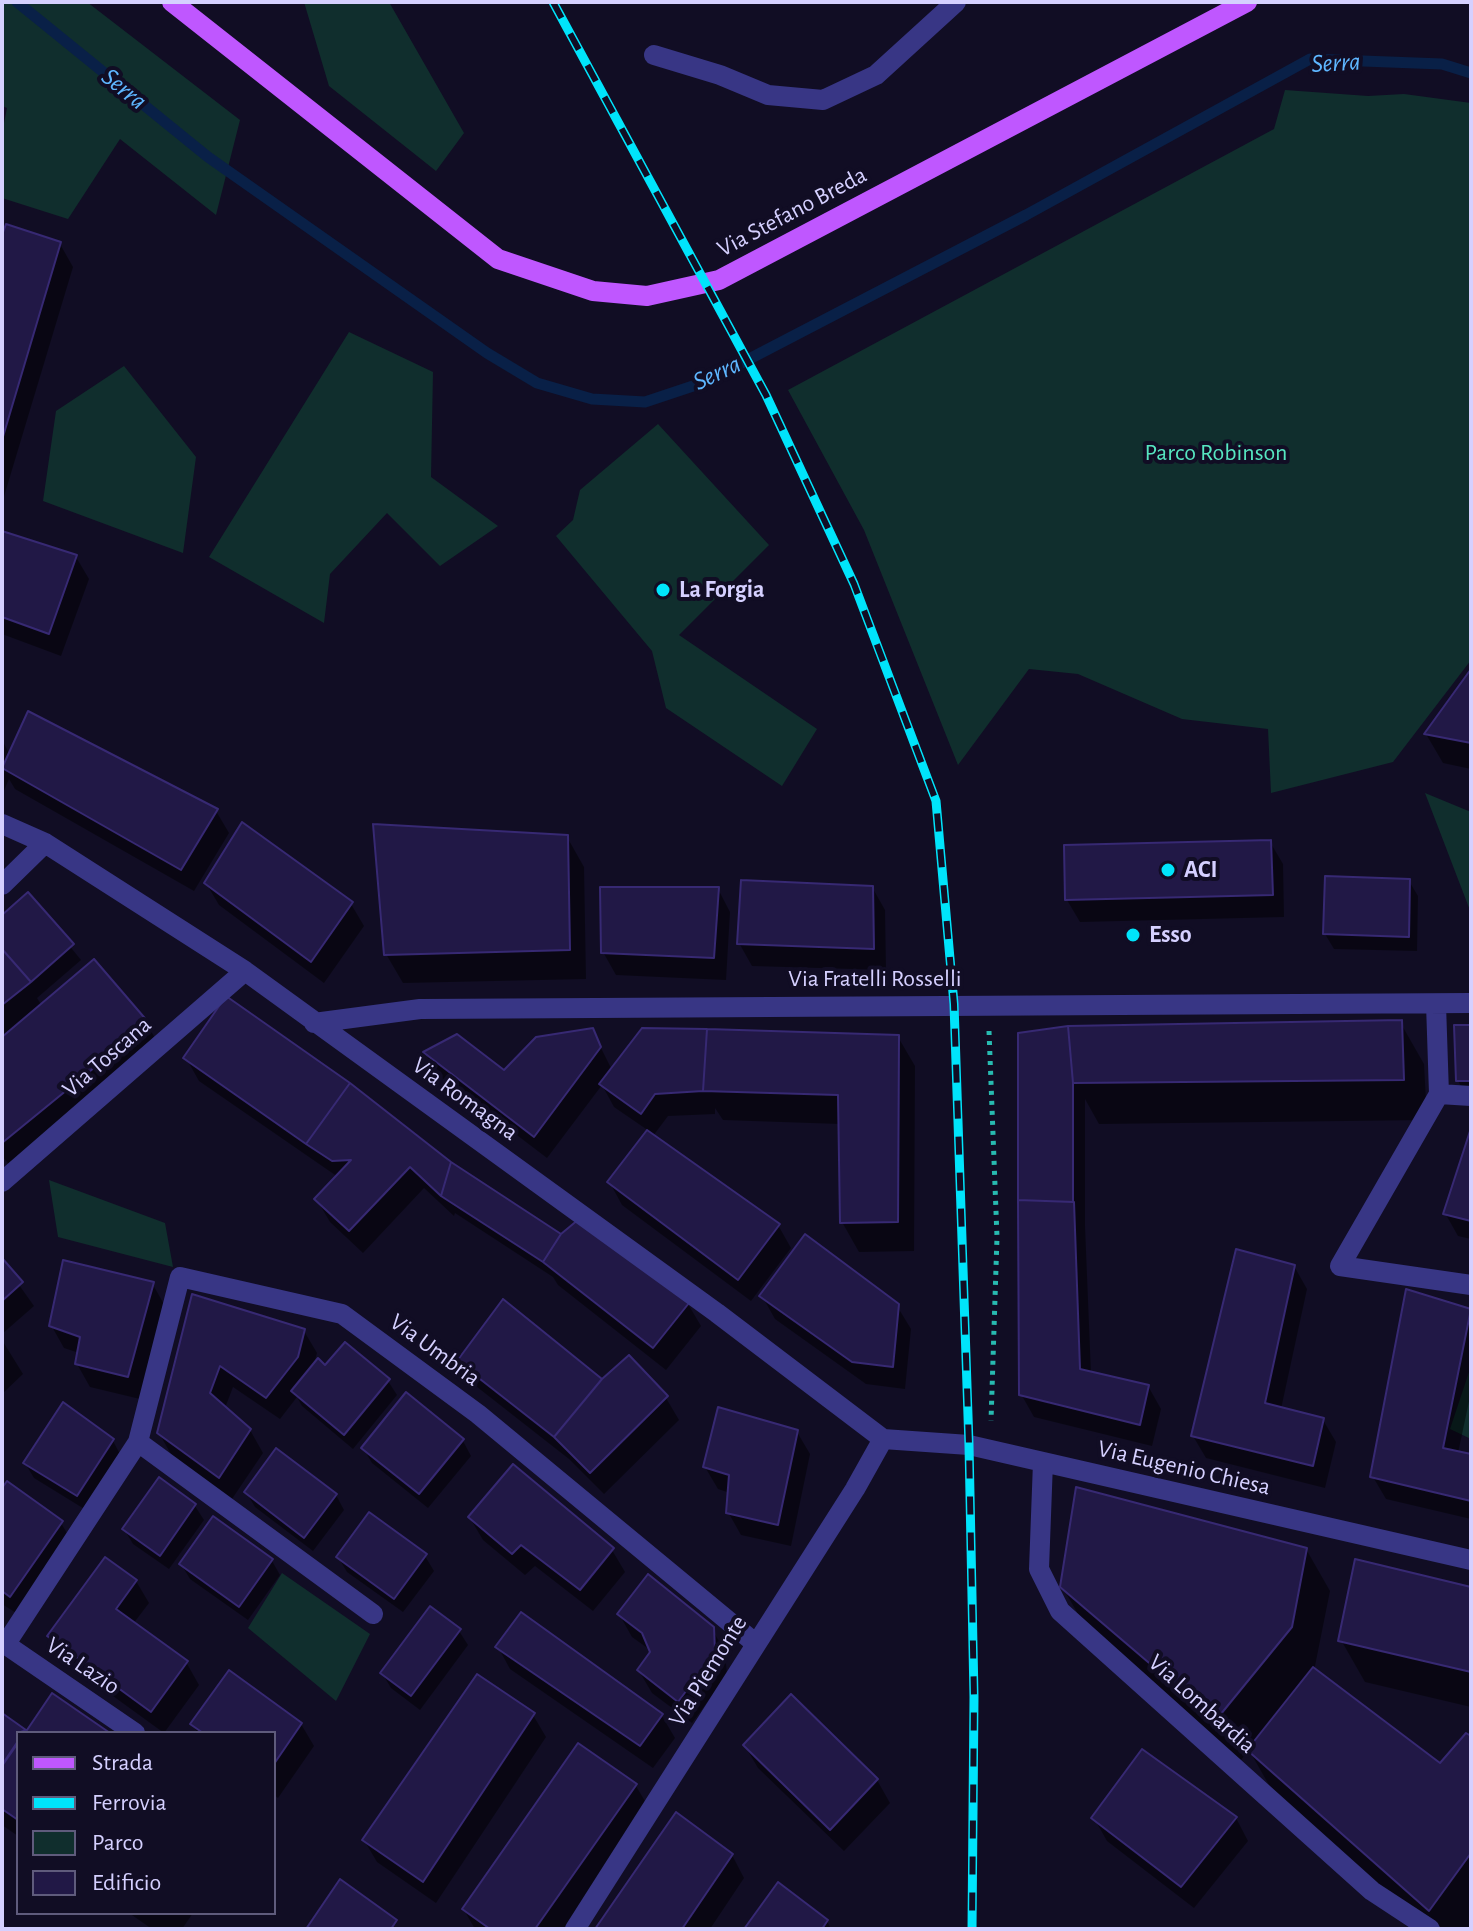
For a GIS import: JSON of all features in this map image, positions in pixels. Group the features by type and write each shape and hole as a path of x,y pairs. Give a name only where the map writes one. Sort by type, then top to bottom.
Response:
{"main road":[{"name":"Via Stefano Breda","path":"172,2 498,259 593,291 647,296 719,280 1247,2"}],"street":[{"path":"654,55 720,75 768,95 823,100 876,75 956,2"},
{"name":"Via Romagna","path":"2,824 45,843 245,971 717,1313 883,1439"},
{"path":"2,885 45,843"},
{"name":"Via Toscana","path":"2,1182 245,971"},
{"name":"Via Fratelli Rosselli","path":"314,1023 420,1009 1471,1003"},
{"path":"1436,1004 1439,1094 1340,1266 1471,1285"},
{"path":"1439,1094 1471,1096"},
{"name":"Via Umbria","path":"4,1644 138,1442 180,1277 342,1314 478,1414 755,1643"},
{"name":"Via Eugenio Chiesa","path":"883,1439 990,1450 1471,1560"},
{"name":"Via Piemonte","path":"575,1929 855,1489 883,1439"},
{"path":"138,1442 373,1614"},
{"name":"Via Lombardia","path":"1043,1462 1039,1569 1060,1611 1372,1891 1430,1929"},
{"name":"Via Lazio","path":"4,1644 132,1731"}],"path":[{"path":"988,1004 997,1237 990,1450"}],"green space":[{"path":"2,2 87,2 240,120 216,215 120,139 68,219 2,198 2,133 7,108 2,106"},
{"path":"304,2 389,2 464,133 436,171 329,86"},
{"name":"Parco Robinson","path":"1285,90 1368,96 1404,94 1471,103 1471,660 1393,762 1271,793 1268,729 1182,719 1078,674 1029,669 958,765 864,530 788,390 1274,129"},
{"path":"349,332 433,372 431,477 498,526 440,566 387,513 330,574 324,623 209,557"},
{"path":"124,366 196,457 183,553 43,501 56,411"},
{"name":"La Forgia","path":"658,424 769,545 679,635 817,729 782,786 666,708 652,651 556,536 573,520 580,490"},
{"path":"1425,793 1471,812 1471,913"},
{"path":"49,1180 165,1223 173,1267 58,1237"},
{"path":"1471,1366 1471,1439 1450,1429"},
{"path":"282,1573 370,1634 336,1701 248,1628"}],"building":[{"path":"6,224 61,242 2,440 2,235"},
{"path":"2,531 77,555 49,634 2,617"},
{"path":"1471,669 1471,743 1424,734"},
{"path":"28,711 218,809 181,870 2,768"},
{"path":"242,822 353,902 311,962 204,883"},
{"path":"373,824 568,835 570,950 384,955"},
{"name":"ACI","path":"1271,840 1273,895 1065,900 1064,845"},
{"path":"1325,876 1410,879 1409,937 1323,934"},
{"path":"741,880 873,886 874,949 737,944"},
{"path":"600,887 719,887 714,958 601,953"},
{"path":"28,892 74,944 31,982 2,949 2,915"},
{"path":"2,949 31,982 2,1005"},
{"path":"94,959 149,1023 2,1143 2,1037"},
{"path":"226,996 350,1083 306,1144 183,1058"},
{"path":"1402,1020 1404,1080 1073,1083 1068,1026"},
{"path":"1454,1025 1471,1025 1471,1081 1456,1081"},
{"path":"1068,1026 1073,1083 1073,1202 1018,1200 1018,1033"},
{"path":"593,1028 601,1047 534,1137 423,1052 457,1034 504,1070 536,1037"},
{"path":"642,1028 707,1029 703,1091 655,1094 641,1114 599,1084"},
{"path":"707,1029 899,1035 898,1222 840,1223 838,1095 703,1091"},
{"path":"350,1083 451,1162 441,1196 410,1167 349,1231 314,1199 351,1160 332,1161 306,1144"},
{"path":"1471,1128 1471,1221 1443,1214"},
{"path":"647,1130 780,1224 738,1280 607,1182"},
{"path":"451,1162 561,1234 543,1262 441,1196"},
{"path":"1018,1200 1074,1202 1080,1369 1149,1385 1140,1425 1019,1395"},
{"path":"579,1219 689,1303 653,1348 543,1262 561,1234"},
{"path":"805,1234 899,1304 893,1367 852,1362 759,1296"},
{"path":"1236,1249 1295,1265 1265,1403 1324,1418 1313,1466 1191,1436"},
{"path":"2,1258 23,1282 2,1301"},
{"path":"63,1260 154,1282 128,1377 75,1364 80,1337 49,1326"},
{"path":"1406,1289 1471,1309 1443,1448 1471,1454 1471,1501 1370,1477"},
{"path":"192,1294 305,1329 298,1357 266,1398 220,1366 210,1393 251,1429 219,1478 157,1433"},
{"path":"503,1299 602,1379 554,1437 457,1361"},
{"path":"345,1342 390,1379 344,1435 291,1391 318,1358 325,1365"},
{"path":"629,1355 668,1396 590,1473 554,1437 602,1379"},
{"path":"406,1392 464,1439 419,1494 361,1448"},
{"path":"63,1402 114,1439 77,1496 23,1463"},
{"path":"718,1407 798,1430 778,1525 726,1513 729,1475 703,1467"},
{"path":"276,1448 337,1494 304,1538 244,1492"},
{"path":"513,1464 614,1548 580,1590 521,1545 512,1554 468,1517"},
{"path":"159,1477 196,1504 160,1556 122,1529"},
{"path":"7,1481 63,1521 10,1597 2,1591 2,1488"},
{"path":"1076,1487 1307,1548 1292,1627 1216,1720 1060,1587"},
{"path":"369,1512 427,1554 394,1599 336,1557"},
{"path":"213,1516 273,1559 239,1607 179,1564"},
{"path":"105,1557 137,1580 116,1609 188,1661 151,1712 47,1636"},
{"path":"1355,1559 1471,1587 1471,1672 1338,1641"},
{"path":"648,1574 714,1627 715,1652 678,1702 637,1670 650,1652 642,1633 617,1614"},
{"path":"430,1606 461,1629 411,1696 380,1673"},
{"path":"521,1612 663,1714 640,1746 495,1647"},
{"path":"1313,1667 1440,1763 1466,1733 1471,1736 1471,1853 1429,1911 1247,1750"},
{"path":"229,1670 302,1723 276,1761 276,1731 200,1731 190,1724"},
{"path":"477,1674 535,1713 423,1882 362,1840"},
{"path":"52,1693 107,1731 26,1731"},
{"path":"791,1694 878,1779 830,1830 743,1745"},
{"path":"2,1713 26,1730 16,1731 16,1744 2,1765"},
{"path":"578,1743 637,1784 535,1929 490,1929 462,1909"},
{"path":"16,1746 16,1819 2,1809 2,1766"},
{"path":"1142,1749 1237,1817 1181,1887 1091,1818"},
{"path":"676,1812 733,1854 682,1929 595,1929"},
{"path":"340,1879 397,1920 391,1929 306,1929"},
{"path":"778,1882 828,1920 822,1929 744,1929"}],"waterway":[{"name":"Serra","path":"17,2 208,157 487,353 537,383 592,399 645,402 705,382 1026,215 1310,59 1442,64 1471,73"}],"railway":[{"path":"553,2 766,395 854,584 936,801 954,1004 969,1445 974,1697 972,1929"}],"place":[{"name":"La Forgia","path":"663,590"},
{"name":"ACI","path":"1168,870"},
{"name":"Esso","path":"1133,935"}]}
